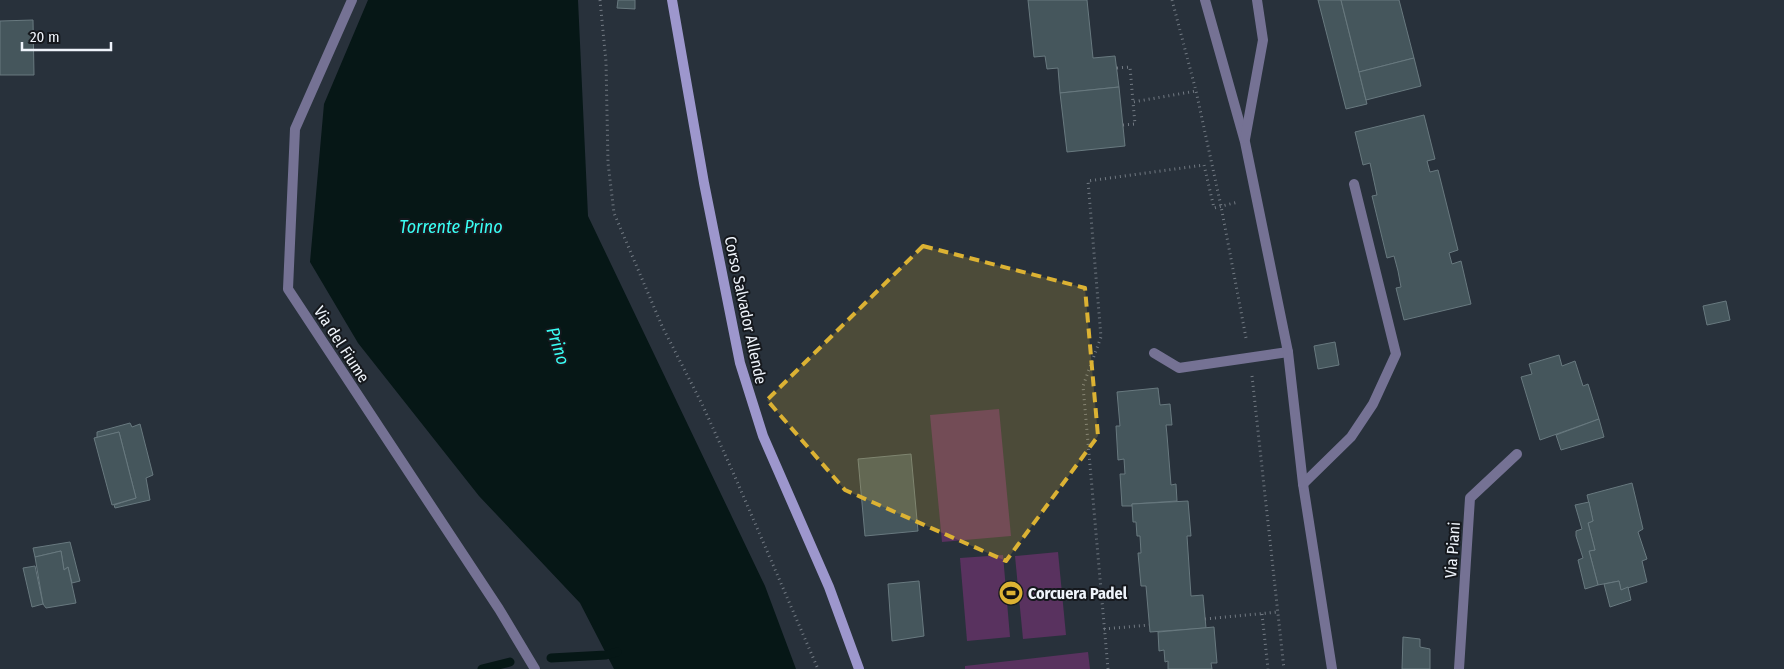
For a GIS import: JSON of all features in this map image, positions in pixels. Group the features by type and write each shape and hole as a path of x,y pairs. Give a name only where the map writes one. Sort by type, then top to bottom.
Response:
{"street":[{"name":"Via del Fiume","path":"352,0 295,129 288,289 494,601 534,669"},
{"name":"Corso Salvador Allende","path":"672,0 704,183 740,363 762,436 829,587 859,669"},
{"path":"1205,0 1245,142 1288,352 1303,484 1332,669"},
{"path":"1245,142 1263,40 1257,0"},
{"path":"1303,484 1351,437 1373,404 1396,354 1354,184"},
{"path":"1154,353 1178,368 1288,352"},
{"name":"Via Piani","path":"1459,669 1470,498 1518,454"}],"path":[{"path":"600,0 606,62 608,163 614,213 662,326 702,404 732,470 818,669"},
{"path":"1172,0 1196,91 1221,206 1250,358 1284,669"},
{"path":"1117,68 1130,67 1135,124 1123,125"},
{"path":"1133,102 1196,91"},
{"path":"1108,669 1083,386 1101,337 1088,181 1204,165 1214,208 1256,198"},
{"path":"1205,619 1278,612"},
{"path":"1262,614 1268,669"},
{"path":"1104,629 1149,625"}],"highlighted area":[{"path":"923,246 1085,288 1098,436 1006,561 845,490 767,400"}],"shaded area":[{"path":"999,409 1011,536 942,542 930,415"},
{"path":"1058,552 1066,635 1023,639 1015,556"},
{"path":"1003,555 1010,637 967,641 960,558"},
{"path":"1088,652 1090,669 965,669 965,666"}],"water":[{"name":"Torrente Prino","path":"368,0 578,0 588,216 765,586 796,669 614,669 580,603 479,496 358,343 310,262 324,104"}],"building":[{"path":"618,0 635,0 635,9 617,8"},
{"path":"1028,0 1087,0 1093,58 1115,56 1119,87 1060,93 1058,68 1047,69 1045,56 1034,57"},
{"path":"1318,0 1341,0 1367,104 1346,109"},
{"path":"1341,0 1399,0 1414,58 1359,72"},
{"path":"33,20 34,75 0,75 0,21"},
{"path":"1414,58 1421,86 1366,100 1359,72"},
{"path":"1119,87 1125,146 1067,152 1060,93"},
{"path":"1424,115 1435,159 1427,161 1430,172 1438,170 1458,250 1449,253 1452,264 1461,261 1471,304 1404,320 1396,288 1401,287 1398,271 1394,256 1387,258 1372,196 1377,195 1370,163 1363,165 1355,132"},
{"path":"1726,301 1730,320 1707,325 1703,306"},
{"path":"1335,342 1339,365 1318,369 1314,346"},
{"path":"1559,355 1562,366 1575,361 1583,386 1588,384 1599,419 1540,440 1521,377 1532,374 1529,364"},
{"path":"1158,388 1160,405 1170,404 1172,425 1166,425 1171,485 1176,484 1177,501 1122,506 1120,474 1125,474 1124,459 1118,460 1116,426 1120,426 1117,392"},
{"path":"1599,419 1604,437 1561,450 1556,435"},
{"path":"130,423 132,427 140,424 153,475 146,478 150,500 115,508 114,505 136,498 119,432 97,438 97,432"},
{"path":"119,432 136,498 112,505 94,438"},
{"path":"911,454 918,531 865,536 858,459"},
{"path":"1632,483 1643,529 1638,532 1647,559 1642,561 1647,582 1621,590 1619,581 1598,585 1589,551 1595,550 1588,523 1593,521 1587,495"},
{"path":"1188,501 1191,536 1187,536 1191,596 1203,595 1206,628 1150,632 1146,586 1141,586 1138,553 1141,553 1140,536 1137,536 1136,522 1133,522 1132,504"},
{"path":"1589,502 1593,521 1588,523 1595,550 1589,551 1598,585 1585,589 1578,560 1583,558 1576,536 1576,531 1582,529 1575,505"},
{"path":"70,542 80,581 72,583 68,567 64,570 61,551 35,557 33,548"},
{"path":"61,551 64,570 68,567 76,603 46,608 43,604 35,557"},
{"path":"35,566 43,604 32,607 23,568"},
{"path":"919,581 924,636 892,641 888,584"},
{"path":"1619,581 1621,590 1628,587 1631,600 1610,607 1604,584"},
{"path":"1214,627 1217,663 1211,663 1212,669 1168,669 1168,661 1165,662 1164,650 1159,651 1158,632"},
{"path":"1403,637 1420,639 1420,647 1430,649 1430,669 1402,669"}],"waterway":[{"path":"551,658 606,655 617,652"},
{"path":"482,669 510,662"}],"place":[{"name":"Corcuera Padel","path":"1011,593"}],"water label":[{"name":"Prino","path":"558,346"}]}
